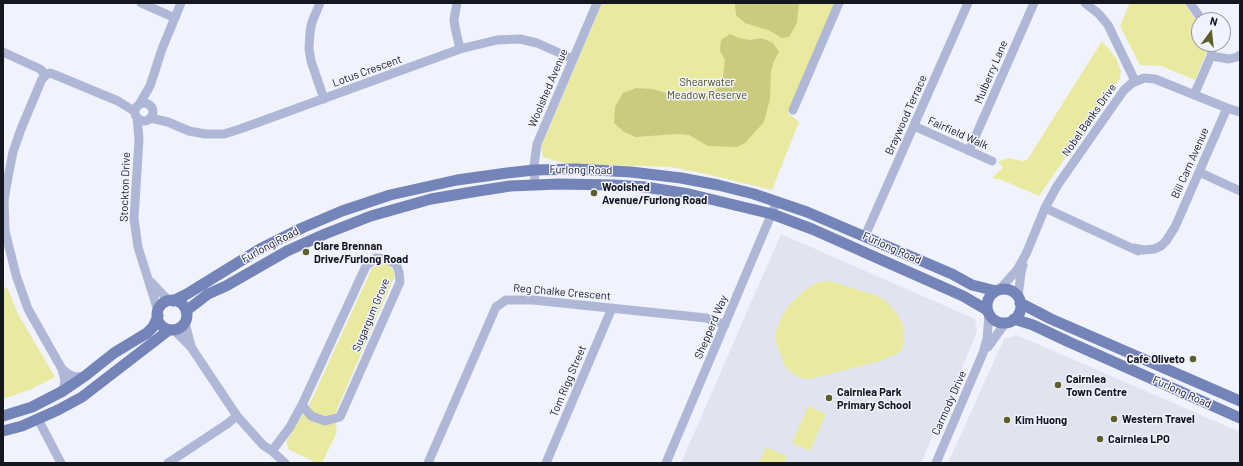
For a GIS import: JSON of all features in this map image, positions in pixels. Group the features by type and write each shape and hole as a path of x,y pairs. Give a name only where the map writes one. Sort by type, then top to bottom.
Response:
{"main road":[{"name":"Furlong Road","path":"171,301 187,294 260,249 302,228 342,211 390,195 457,180 534,170 576,169 631,172 681,178 718,185 777,201 865,236 952,274 972,286 998,290"},
{"name":"Furlong Road","path":"186,311 208,294 226,286 287,251 325,234 365,219 432,199 495,188 535,184 645,187 695,195 772,214 812,229 963,296 988,312"},
{"path":"998,290 1010,290 1019,300 1020,312 1010,321 996,321 988,312 988,299 998,290"},
{"name":"Furlong Road","path":"1019,300 1051,319 1240,401"},
{"path":"3,416 32,407 63,391 114,353 147,333 153,326 161,306 171,301 181,304 186,311 186,320 182,327 171,330 82,397 58,410 22,426 3,431"},
{"path":"158,314 161,325 171,330"},
{"name":"Furlong Road","path":"1010,321 1033,325 1240,418"},
{"path":"1099,340 1107,350 1106,358"},
{"path":"32,407 38,419"}],"street":[{"path":"141,3 175,18"},
{"name":"Stockton Drive","path":"158,314 150,281 138,247 134,219 139,139 137,109 150,86 162,49 181,3"},
{"path":"320,3 312,22 309,48 311,61 324,98"},
{"path":"458,3 454,19 460,49"},
{"name":"Woolshed Avenue","path":"535,184 534,170 537,144 597,3"},
{"path":"793,110 839,3"},
{"name":"Braywood Terrace","path":"865,236 968,3"},
{"name":"Mulberry Lane","path":"969,151 1034,3"},
{"path":"1085,3 1099,14 1108,25 1135,82 1144,78 1156,79 1240,112"},
{"path":"1190,3 1196,12"},
{"name":"Lotus Crescent","path":"151,114 189,131 205,134 224,134 460,49 497,40 520,39 537,43 573,59"},
{"path":"3,52 40,69 46,74 53,74 137,109 144,121 151,114 146,102 137,109"},
{"path":"1194,95 1212,52"},
{"path":"1211,56 1229,59 1240,55"},
{"path":"46,74 42,79 13,152 6,188 5,224 16,275 28,309 62,369 65,381 63,391"},
{"name":"Nobel Banks Drive","path":"998,290 1017,270 1026,254 1045,208 1057,186 1124,90 1135,82"},
{"name":"Stockton Drive","path":"139,139 151,114 150,86"},
{"name":"Bill Carn Avenue","path":"1045,208 1134,248 1144,250 1154,249 1166,241 1174,227 1227,108"},
{"name":"Fairfield Walk","path":"914,126 992,161"},
{"path":"1199,172 1240,191"},
{"name":"Shepperd Way","path":"666,463 777,201"},
{"name":"Nobel Banks Drive","path":"1019,300 1021,273 1026,254"},
{"name":"Sugargum Grove","path":"272,451 290,427 302,405 366,266 376,258 386,259 396,264 400,282 340,416 325,421 311,416 302,405"},
{"name":"Stockton Drive","path":"150,281 171,301"},
{"name":"Reg Chalke Crescent","path":"428,463 496,307 506,300 533,300 706,318 725,325"},
{"name":"Tom Rigg Street","path":"546,463 612,308"},
{"name":"Carmody Drive","path":"984,353 987,339 988,312"},
{"name":"Carmody Drive","path":"936,463 984,353 996,334 1010,321"},
{"path":"185,323 191,347"},
{"path":"171,330 191,347 237,416 263,445 285,463"},
{"path":"62,369 70,375 85,376"},
{"path":"168,463 237,416"},
{"path":"38,419 62,463"}],"shaded area":[{"path":"736,3 799,3 797,23 789,37 782,38 770,31 745,23 736,15"},
{"path":"730,34 739,38 750,40 762,38 773,43 779,52 771,71 770,99 764,122 745,143 737,147 708,146 689,135 677,134 636,137 624,132 614,123 615,107 623,93 636,88 652,89 691,100 705,98 716,90 723,77 725,60 720,51 721,40"},
{"name":"Cairnlea Park Primary School","path":"781,234 975,319 977,332 921,463 681,463"},
{"name":"Cairnlea Town Centre","path":"1017,335 1240,432 1240,463 948,463 1004,339"}],"green space":[{"name":"Shearwater Meadow Reserve","path":"602,3 835,3 788,113 799,122 772,190 671,167 569,164 543,157 541,147"},
{"path":"1130,3 1184,3 1191,13 1191,52 1207,52 1195,80 1161,66 1140,65 1120,26"},
{"path":"1102,41 1116,58 1121,71 1120,78 1039,196 1002,180 992,178 1003,167 998,162 1008,158 1023,161 1027,160"},
{"path":"382,263 387,264 392,268 394,278 337,409 336,434 322,463 317,463 289,450 286,442 312,399 372,268"},
{"path":"827,281 875,295 886,301 898,315 904,329 904,345 899,353 880,361 810,379 800,378 789,371 784,364 776,342 776,331 781,318 789,305 805,290 816,283"},
{"path":"7,287 18,314 55,377 29,390 3,399 3,289"},
{"path":"808,406 826,414 810,451 792,443"},
{"path":"766,447 787,456 784,463 759,463"}],"place":[{"name":"Woolshed Avenue/Furlong Road","path":"594,193"},
{"name":"Clare Brennan Drive/Furlong Road","path":"306,252"},
{"name":"Cafe Oliveto","path":"1193,359"},
{"name":"Cairnlea Town Centre","path":"1058,385"},
{"name":"Cairnlea Park Primary School","path":"829,398"},
{"name":"Western Travel","path":"1114,419"},
{"name":"Kim Huong","path":"1007,420"},
{"name":"Cairnlea LPO","path":"1100,439"}]}
